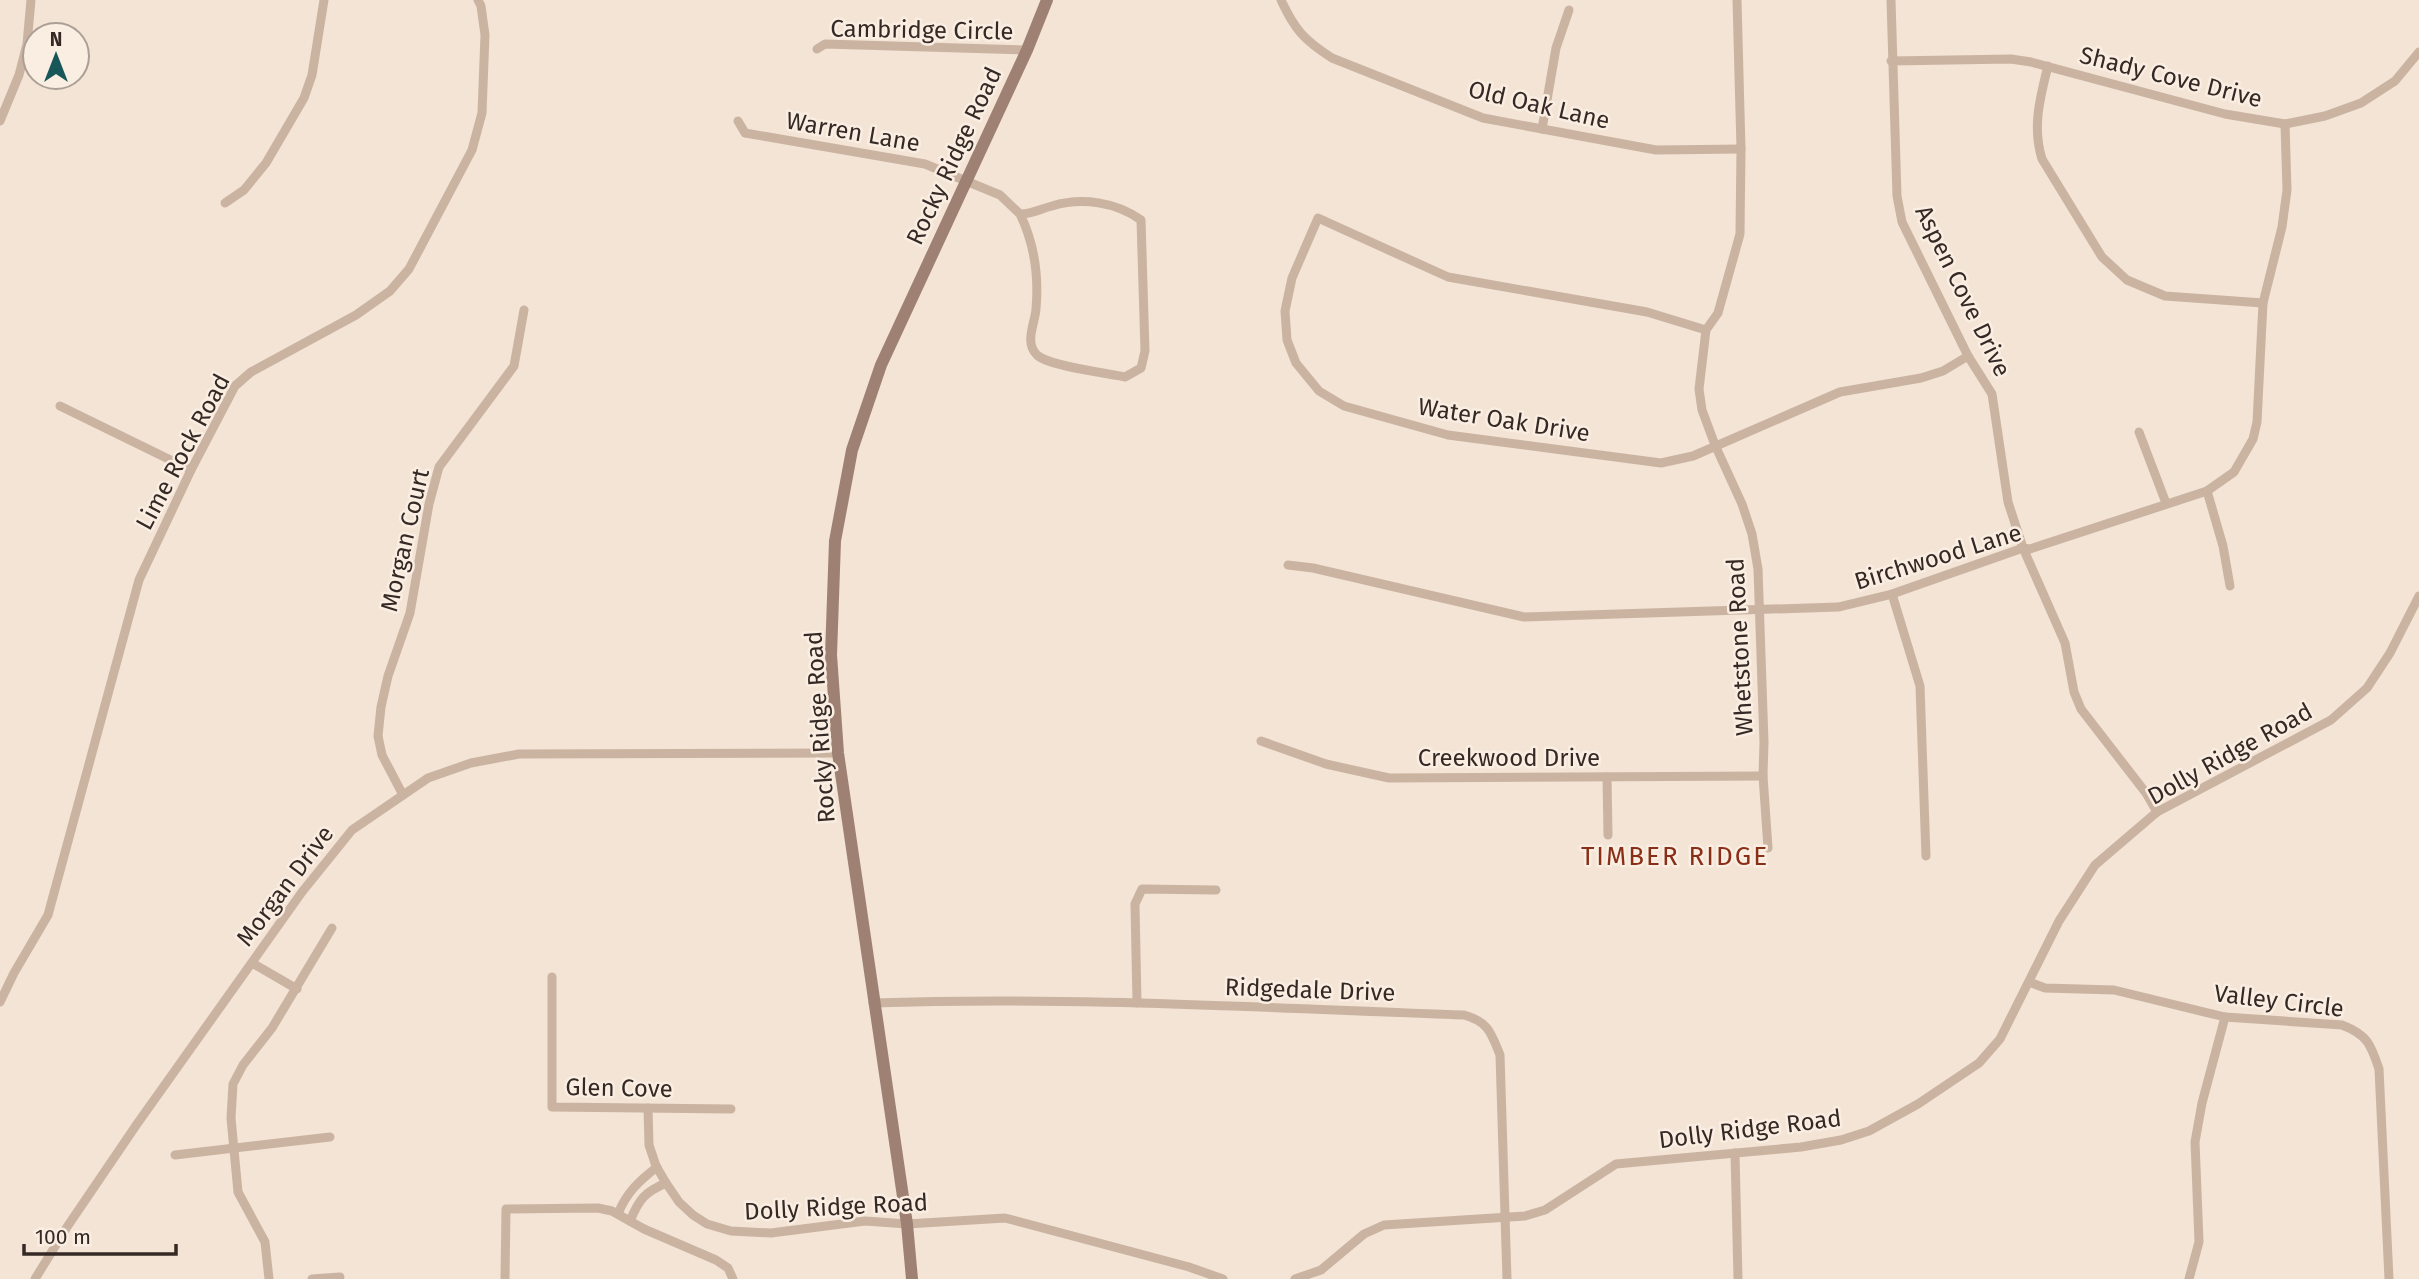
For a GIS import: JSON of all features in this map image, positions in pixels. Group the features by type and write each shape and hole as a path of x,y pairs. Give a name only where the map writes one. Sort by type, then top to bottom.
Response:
{"main road":[{"name":"Rocky Ridge Road","path":"912,1279 838,753 831,655 835,541 852,450 889,347 1027,50 1046,0"}],"street":[{"path":"0,121 19,75 27,44 31,0"},
{"path":"225,203 244,190 266,163 304,98 312,75 324,0"},
{"name":"Lime Rock Road","path":"0,1002 48,915 139,580 191,470 235,386 257,368 356,314 390,291 409,269 472,150 482,113 485,35 478,0"},
{"name":"Old Oak Lane","path":"1281,0 1293,26 1312,45 1332,58 1483,118 1656,150 1741,149"},
{"name":"Whetstone Road","path":"1737,0 1740,234 1718,313 1706,330 1699,390 1702,410 1752,534 1758,569 1763,776 1768,848"},
{"name":"Aspen Cove Drive","path":"1891,0 1897,196 1902,222 1968,356 1992,394 2008,502 2023,548 2065,643 2074,692 2081,709 2146,793 2157,812"},
{"path":"1542,129 1556,48 1569,10"},
{"name":"Cambridge Circle","path":"817,50 825,44 1027,50"},
{"name":"Shady Cove Drive","path":"1891,61 2011,59 2048,66 2225,114 2285,124 2325,116 2361,103 2395,80 2419,52"},
{"path":"2048,66 2036,112 2038,145 2042,159 2102,257 2127,280 2165,296 2263,303"},
{"name":"Warren Lane","path":"738,121 745,133 925,164 1000,195 1020,215"},
{"name":"Birchwood Lane","path":"1289,565 1314,568 1524,617 1838,607 1892,594 2023,548 2029,549 2207,491 2234,472 2253,439 2257,422 2263,303 2283,227 2287,190 2285,124"},
{"path":"1091,201 1126,210 1141,220 1144,351 1141,368 1125,377 1050,362 1036,355 1030,341 1036,312 1038,274 1030,235 1020,215 1031,215 1053,205 1091,201"},
{"name":"Water Oak Drive","path":"1706,330 1647,312 1448,277 1318,218 1292,278 1286,311 1287,340 1296,362 1320,391 1344,406 1448,435 1661,463 1693,456 1715,444 1840,392 1921,378 1943,371 1968,356"},
{"name":"Morgan Court","path":"403,795 382,755 378,736 388,676 410,613 429,504 439,467 514,366 524,310"},
{"path":"60,406 191,470"},
{"path":"2139,432 2166,503"},
{"path":"2207,491 2223,546 2230,586"},
{"path":"1892,594 1920,686 1926,856"},
{"name":"Dolly Ridge Road","path":"1295,1279 1321,1270 1364,1234 1384,1225 1525,1216 1545,1210 1616,1164 1801,1147 1841,1140 1869,1131 1918,1104 1979,1063 2000,1040 2059,921 2095,865 2157,812 2331,720 2367,688 2390,653 2419,596"},
{"name":"Creekwood Drive","path":"1261,741 1326,764 1389,778 1763,776"},
{"name":"Morgan Drive","path":"35,1279 129,1136 302,892 352,830 428,778 471,763 520,754 838,753"},
{"path":"1607,777 1608,835"},
{"path":"1137,1003 1135,904 1142,888 1216,890"},
{"path":"269,1279 265,1242 238,1192 231,1118 233,1084 243,1065 272,1028 297,989 331,928"},
{"path":"252,963 297,989"},
{"name":"Glen Cove","path":"552,977 552,1107 731,1109"},
{"name":"Valley Circle","path":"2029,982 2045,988 2114,990 2225,1017 2342,1025 2356,1031 2371,1044 2379,1069 2389,1279"},
{"name":"Ridgedale Drive","path":"873,1003 964,1000 1137,1003 1464,1015 1478,1019 1490,1030 1500,1055 1507,1279"},
{"path":"2189,1279 2199,1242 2196,1142 2202,1103 2225,1017"},
{"name":"Dolly Ridge Road","path":"648,1108 649,1144 666,1183 679,1202 693,1215 708,1224 731,1231 771,1233 865,1221 906,1224 1006,1218 1189,1267 1223,1279"},
{"path":"175,1155 330,1137"},
{"path":"1735,1153 1738,1279"},
{"path":"618,1214 624,1198 657,1167"},
{"path":"630,1221 636,1205 649,1191 666,1183"},
{"path":"505,1279 506,1209 598,1208 618,1214 716,1260 727,1268 733,1279"},
{"path":"312,1279 340,1277"}],"district":[{"name":"TIMBER RIDGE","path":"1675,856"}]}
